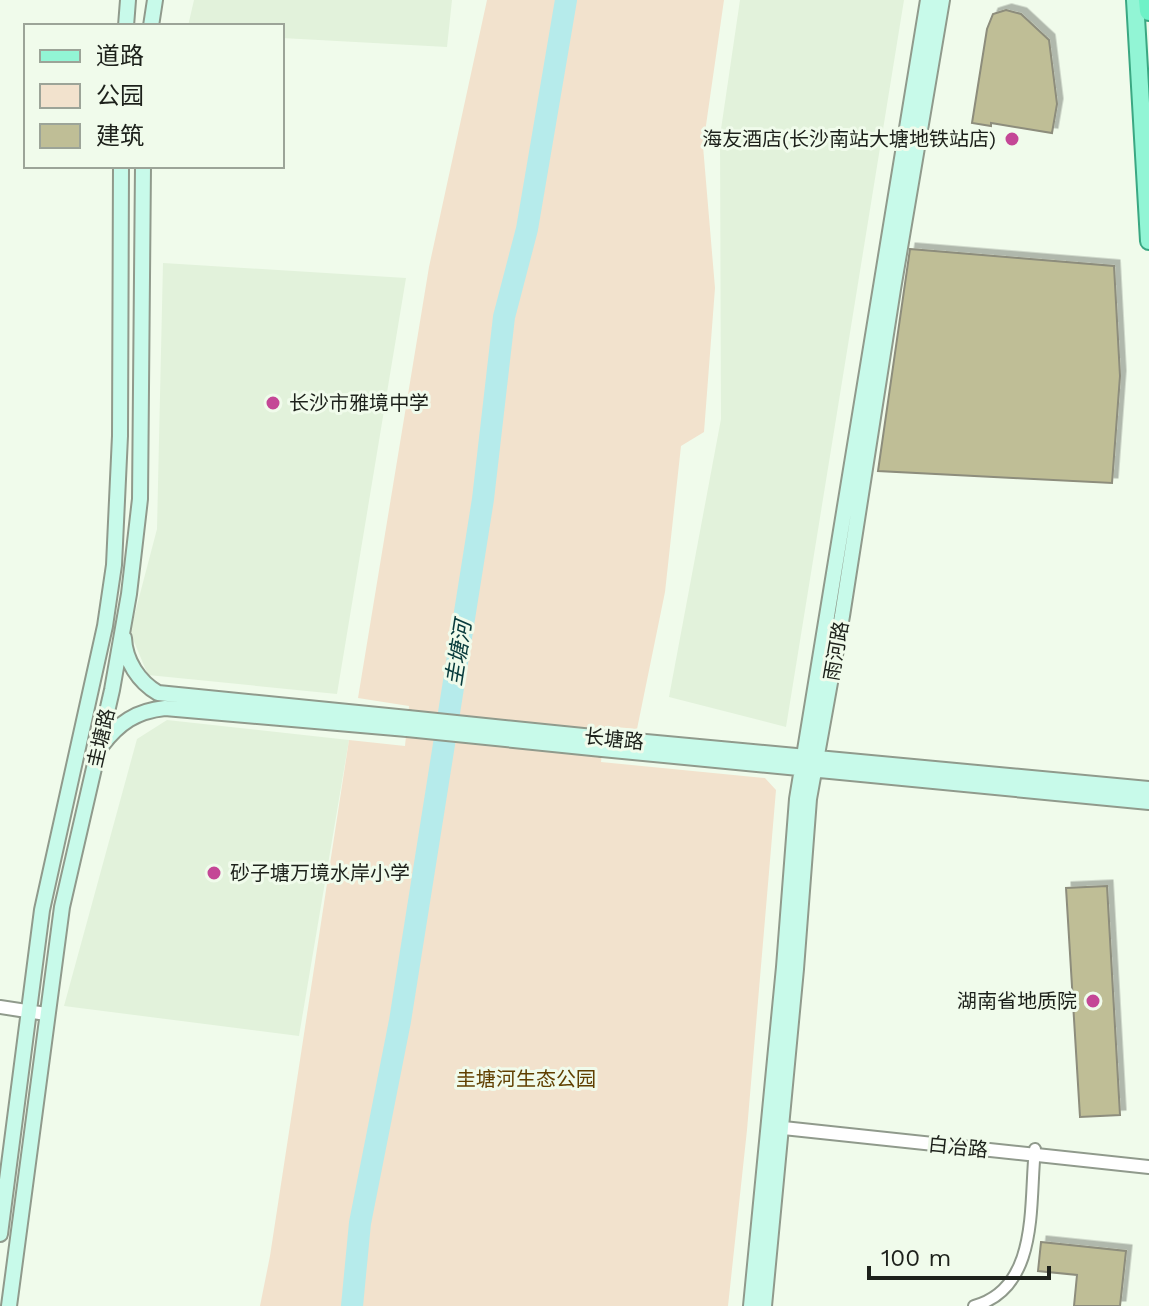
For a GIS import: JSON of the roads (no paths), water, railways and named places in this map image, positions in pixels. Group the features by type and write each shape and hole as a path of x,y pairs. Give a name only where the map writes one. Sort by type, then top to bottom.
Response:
{"highway":[{"path":"1148,0 1149,11"}],"main road":[{"path":"126,24 128,0"},
{"path":"151,24 155,0"},
{"name":"雨河路","path":"751,1306 774,1124 809,763 928,0"},
{"name":"雨河路","path":"809,763 842,616 942,0"},
{"path":"1135,0 1149,241"},
{"name":"圭塘路","path":"0,1234 42,910 105,626 114,565 120,436 121,168"},
{"name":"圭塘路","path":"9,1306 62,907 123,627 140,499 143,168"},
{"name":"长塘路","path":"123,627 124,646 132,667 145,685 158,693 603,744 1149,789"},
{"name":"长塘路","path":"99,748 115,728 148,709 408,724"},
{"name":"长塘路","path":"809,763 1149,802"},
{"name":"雨河路","path":"764,1306 774,1124"}],"street":[{"path":"0,1007 46,1014"},
{"name":"白冶路","path":"774,1124 1149,1167"},
{"path":"974,1306 1004,1290 1021,1267 1026,1249 1035,1152"},
{"name":"白冶路","path":"1035,1152 1149,1161"}],"waterway":[{"name":"圭塘河","path":"352,1306 360,1223 400,1021 483,499 504,317 527,229 566,0"}],"place":[{"name":"海友酒店(长沙南站大塘地铁站店)","path":"1012,139"},
{"name":"长沙市雅境中学","path":"273,403"},
{"name":"砂子塘万境水岸小学","path":"214,873"},
{"name":"湖南省地质院","path":"1093,1001"}],"park label":[{"name":"圭塘河生态公园","path":"526,1079"}]}
